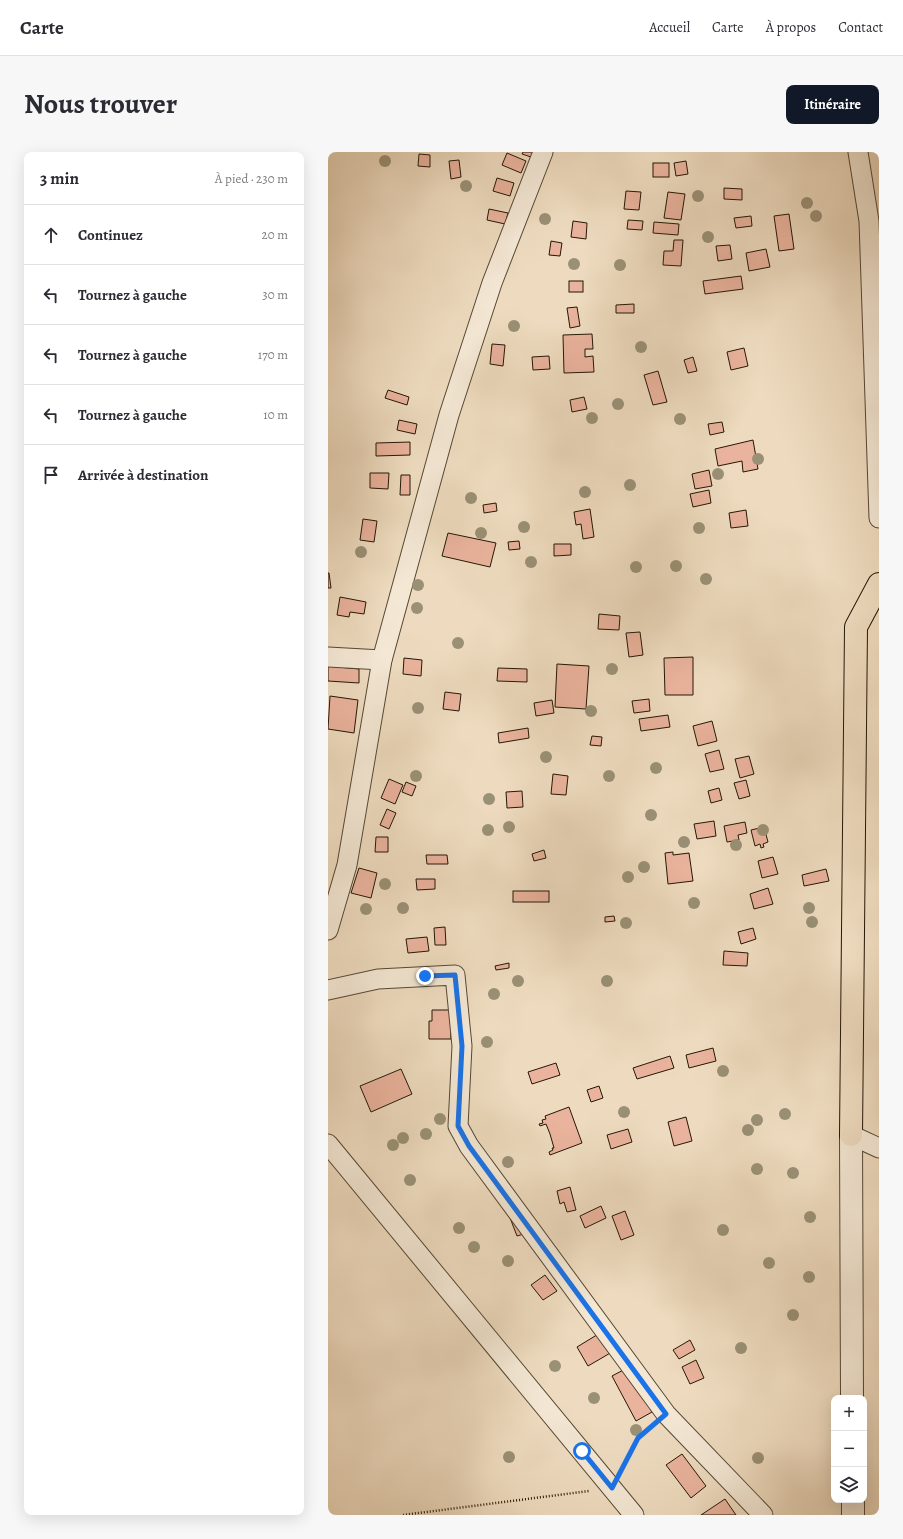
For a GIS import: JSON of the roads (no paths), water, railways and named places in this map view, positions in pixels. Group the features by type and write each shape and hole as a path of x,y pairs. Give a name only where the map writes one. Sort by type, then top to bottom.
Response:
{"main road":[{"path":"851,1135 856,627 879,584"}],"street":[{"path":"328,930 347,865 382,660 452,408 492,283 543,152"},
{"path":"858,152 868,221 879,518"},
{"path":"328,657 382,660"},
{"path":"328,990 378,979 455,975 462,1046 458,1126 469,1146 666,1414 762,1515"},
{"path":"852,1395 851,1135 879,1148"},
{"path":"328,1144 634,1515"},
{"path":"853,1503 853,1515"}]}
